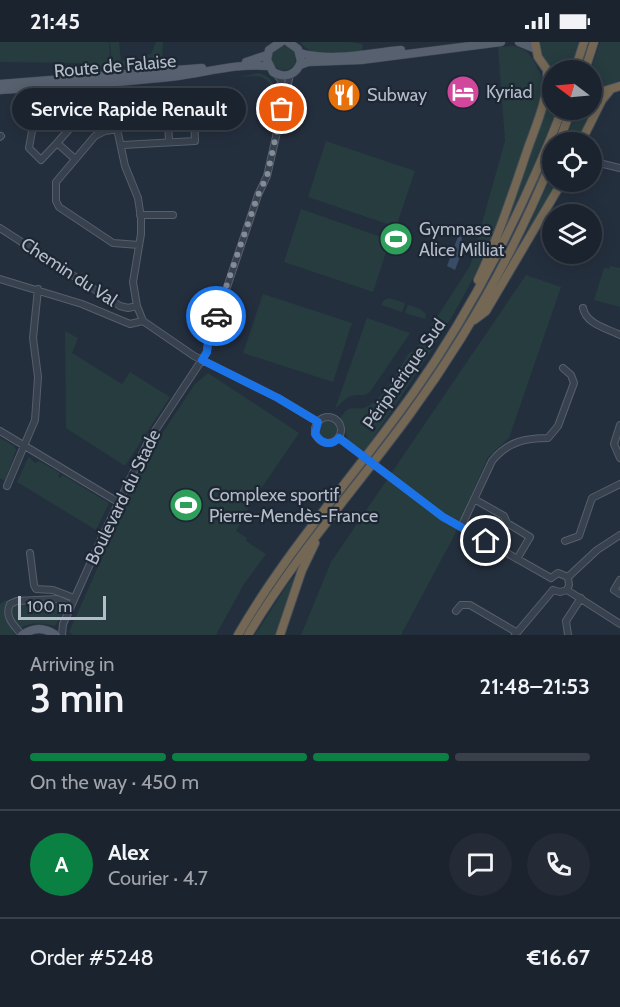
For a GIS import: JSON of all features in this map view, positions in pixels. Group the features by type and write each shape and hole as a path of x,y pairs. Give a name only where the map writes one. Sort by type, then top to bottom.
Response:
{"highway":[{"path":"578,60 584,42"},
{"path":"588,60 594,42"},
{"path":"535,46 542,60"},
{"path":"586,132 602,100 612,89"},
{"path":"542,108 503,222 468,300 467,319 486,311 556,192"},
{"name":"Périphérique Sud","path":"238,635 281,567 467,319 517,215 558,120"},
{"name":"Périphérique Sud","path":"248,635 281,583 410,414 512,248 542,182"},
{"path":"280,635 302,570 327,521"}],"main road":[{"path":"281,42 273,46 267,55 268,66 276,74 290,75 300,65 308,62 361,60 501,42"},
{"path":"295,46 317,57 339,57 459,42"},
{"path":"519,42 535,46"},
{"path":"295,46 300,65"},
{"name":"Route de Falaise","path":"0,84 211,67 250,61 267,55"},
{"name":"Route de Falaise","path":"0,90 84,86 179,76 252,65 268,66"},
{"path":"22,635 36,629 54,634"}],"street":[{"name":"Boulevard du Stade","path":"276,74 283,89 283,104"},
{"name":"Boulevard du Stade","path":"62,635 63,624 118,502 149,440 207,352 209,333 222,302 258,195 267,176 290,75"},
{"path":"84,86 103,89 112,99 123,146 125,166 138,198 139,245 133,282 137,306"},
{"path":"69,109 79,118 57,143 41,160 29,148 32,131 50,110 69,109"},
{"path":"123,146 195,141 194,118 168,120 169,142"},
{"path":"119,129 105,131 95,136 56,182 56,201 59,207 113,243 139,245"},
{"path":"57,143 75,159"},
{"path":"602,164 620,168"},
{"path":"140,215 172,215"},
{"name":"Chemin du Val","path":"0,228 120,306 128,308 137,306 143,321"},
{"path":"0,279 82,304 125,322 135,324 143,321 202,360 278,398 318,422"},
{"path":"7,486 34,420 38,377 33,338 38,289"},
{"path":"583,308 584,316 590,321 620,335"},
{"path":"461,527 498,453 510,444 529,438 548,438 558,426 573,383 571,375 563,368"},
{"path":"327,417 334,418 341,427 339,438 331,443 319,440 315,434 318,422 327,417"},
{"path":"620,425 614,444 620,458"},
{"path":"0,431 118,502"},
{"path":"339,438 443,517 551,578"},
{"path":"565,541 579,536 592,498 620,484"},
{"path":"474,499 504,516 507,523 530,537 517,559"},
{"path":"568,576 597,550 620,535"},
{"path":"30,553 36,589 53,590 73,602"},
{"path":"568,576 558,573 551,578 550,584 553,590 560,592 567,590 620,624"},
{"path":"567,590 568,576"},
{"path":"620,580 614,590 620,594"},
{"path":"456,611 461,605 471,605 515,634 553,590"},
{"path":"568,635 566,621 581,598"},
{"path":"22,635 8,617 7,611 10,604 17,601 57,599 73,602"},
{"path":"54,634 63,624"}],"green space":[{"path":"0,42 109,42 111,77 86,80 83,63 0,62"},
{"path":"110,42 119,42 121,61 140,60 141,55 151,54 156,42 163,42 162,62 112,67"},
{"path":"300,42 363,44 362,51 328,54 305,48"},
{"path":"540,42 580,42 574,60 546,60"},
{"path":"600,42 620,42 620,80 602,86 602,60 594,60"},
{"path":"284,46 293,49 296,58 293,67 284,70 275,67 272,58 275,49"},
{"path":"513,46 525,50 531,57 542,77 542,96 538,112 488,248 455,311 426,359 364,452 349,441 340,419 347,410 368,406 386,389 409,353 415,351 470,266 505,141 498,47"},
{"path":"258,73 272,81 275,98 266,80 258,77 239,77"},
{"path":"542,112 542,120 553,120 548,132 542,132 542,146 520,199 500,238"},
{"path":"573,120 586,120 581,132 569,132"},
{"path":"326,141 415,171 396,227 308,197"},
{"path":"544,192 552,192 545,204 542,204 542,209 518,249"},
{"path":"301,209 390,240 373,292 284,262"},
{"path":"610,266 620,268 620,307 594,300 604,268 609,269"},
{"path":"526,275 561,287 509,438 488,457 454,536 401,635 301,635 331,562"},
{"path":"263,294 352,323 333,382 243,353"},
{"path":"389,298 405,303 402,312 381,305"},
{"path":"408,305 420,309 426,314 425,319 405,313"},
{"path":"367,318 410,333 370,392 349,397 335,409"},
{"path":"65,331 78,338 72,353 122,384 130,372 170,397 125,466 66,428"},
{"name":"Complexe sportif Pierre-Mendès-France","path":"208,373 299,433 239,521 241,523 236,531 247,538 246,541 266,554 244,584 216,635 73,635 69,632 101,560 98,557 147,456 195,384"},
{"path":"328,421 334,424 337,430 334,436 328,439 322,436 319,430 322,424"},
{"path":"0,438 14,446 16,450 5,481 0,478"},
{"path":"29,457 35,463 39,461 60,473 58,477 63,475 109,503 96,530 17,482"},
{"path":"296,574 275,635 255,635 287,585"},
{"path":"6,600 5,614 8,622 17,632 15,635 0,635 0,604"},
{"path":"51,602 66,608 55,626 34,624 21,628 12,618 10,610 14,606"}],"water":[{"path":"459,234 461,234 463,249 455,270 447,266"}],"way so far":[{"path":"216,316 258,195 267,176 282,109"}],"place":[{"name":"Kyriad","path":"463,92"},
{"name":"Subway","path":"344,95"},
{"name":"Service Rapide Renault","path":"282,109"},
{"name":"Gymnase Alice Milliat","path":"396,239"},
{"name":"Complexe sportif Pierre-Mendès-France","path":"186,505"}],"route":[{"path":"216,316 209,333 207,352 202,360 278,398 318,422 315,434 319,440 331,443 339,438 443,517 486,541"}]}
